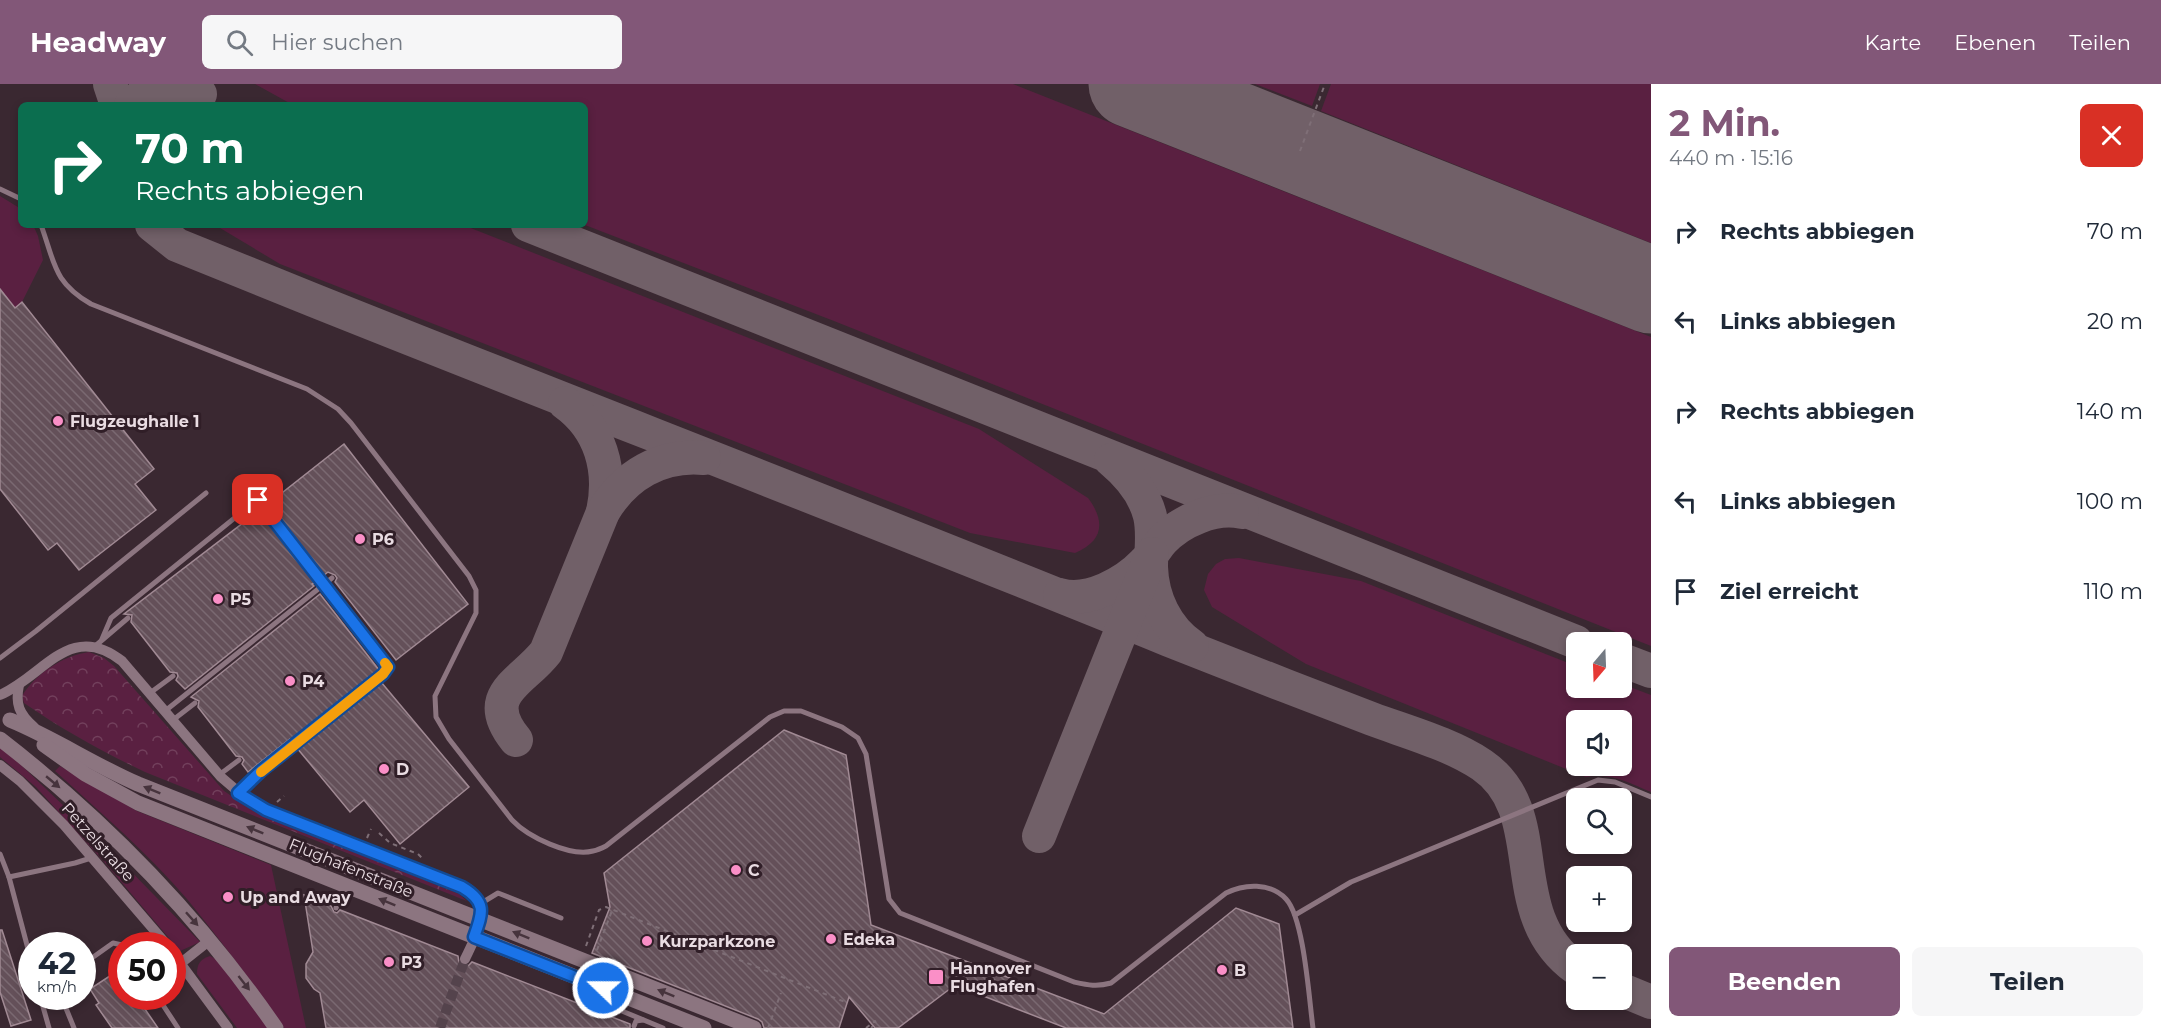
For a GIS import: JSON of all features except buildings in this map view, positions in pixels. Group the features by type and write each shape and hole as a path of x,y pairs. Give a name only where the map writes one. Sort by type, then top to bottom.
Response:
{"main road":[{"name":"Flughafenstraße","path":"5,717 44,734 118,775 754,1028"},
{"name":"Flughafenstraße","path":"5,717 65,761 123,796 695,1027"},
{"path":"0,739 65,793 141,864 210,940 276,1028"}],"street":[{"path":"0,695 18,685 69,648 98,643 122,661 219,776 238,793 266,810 462,887 474,895 482,907 481,917 465,959"},
{"path":"18,685 16,704 18,710 32,726 44,734"},
{"name":"Petzelstraße","path":"0,765 41,801 156,932"},
{"path":"186,959 210,940"},
{"path":"186,977 228,1028"}],"lane":[{"path":"0,189 18,198"},
{"path":"42,228 57,274 69,290 79,297 91,304 308,389 338,409 351,423 469,576 476,590 476,613 435,696 436,717 449,739 521,830 571,851 592,852 606,846 770,717 784,711 801,711 842,727 858,738 866,754 890,899 900,913 1074,982 1091,986 1111,983 1226,893 1238,887 1262,887 1285,898 1295,915 1313,1028"},
{"path":"0,658 206,493"},
{"path":"98,643 111,618 258,500 388,667 383,674 261,771 238,793"},
{"path":"168,717 332,578"},
{"path":"98,643 128,618"},
{"path":"149,694 172,676"},
{"path":"168,717 195,703"},
{"path":"219,776 239,760"},
{"path":"1295,915 1351,882 1598,780 1615,782 1651,797"},
{"path":"0,854 9,877 24,932"},
{"path":"9,877 75,863 92,857"},
{"path":"336,908 345,885"},
{"path":"480,904 498,892 561,918"},
{"path":"594,1010 596,1005 605,1004 663,1028"},
{"path":"44,1010 49,1028"},
{"path":"67,1010 74,1028"},
{"path":"166,1010 178,1028"},
{"path":"634,1026 636,1021 644,1020"}],"path":[{"path":"1300,151 1325,84"},
{"path":"364,848 371,829"},
{"path":"585,948 599,910 606,907 845,1002"},
{"path":"768,1028 781,993"},
{"path":"866,1028 875,1021 876,1023 871,1028"}],"green space":[{"path":"255,84 1013,84 1651,337 1651,646 1632,638 1632,632 1616,632 834,321 588,226 588,102 288,102"},
{"path":"1255,84 1320,84 1312,106"},
{"path":"1331,84 1651,84 1651,243 1321,111"},
{"path":"0,196 18,207 18,228 34,228 43,260 22,302 15,308 0,298"},
{"path":"220,228 471,228 979,429 1088,498 1098,515 1099,530 1091,543 1075,553 970,533 280,264"},
{"path":"1239,558 1361,581 1566,662 1566,698 1632,698 1632,688 1651,695 1651,792 1627,782 1603,776 1632,776 1632,710 1566,710 1566,769 1306,664 1212,607 1204,590 1208,574 1216,564 1225,559"},
{"path":"89,652 104,658 114,666 224,791 255,812 459,894 467,901 145,772 83,740 24,703 22,696 42,673 70,657"},
{"path":"0,745 111,851 200,942 186,948 186,932 164,932 36,787 0,757"},
{"path":"60,766 137,811 271,865 306,1028 284,1028 187,899 140,849 55,771"},
{"path":"210,956 219,961 268,1028 237,1028 197,974 200,962"}],"taxiway":[{"path":"110,84 116,102"},
{"path":"134,102 147,93 163,89 200,94 188,84"},
{"path":"156,228 177,245 313,300 1220,660 1443,745 1470,758 1482,765 1503,785 1516,809 1531,892 1539,920 1553,945 1566,958"},
{"path":"536,228 1566,638"},
{"path":"565,403 587,425 601,451 606,481 603,512"},
{"path":"516,740 506,724 502,711 503,700 516,681 546,652 603,512 622,487 646,470 673,460 704,458"},
{"path":"1111,460 1130,478 1144,499 1151,522 1151,567 1154,590 1168,621 1192,646"},
{"path":"1060,595 1071,597 1094,594 1127,578 1149,558 1169,534 1188,521 1221,511 1242,512"},
{"path":"1039,836 1152,554"},
{"path":"1632,664 1651,671"},
{"path":"1632,994 1651,1002"}],"runway":[{"path":"1132,84 1651,290"}],"tunnel":[{"path":"440,1028 465,959"}],"slow traffic":[{"path":"261,772 383,674 388,667 385,663"}],"place":[{"name":"Flugzeughalle 1","path":"58,421"},
{"name":"P6","path":"360,539"},
{"name":"P5","path":"218,599"},
{"name":"P4","path":"290,681"},
{"name":"D","path":"384,769"},
{"name":"C","path":"736,870"},
{"name":"Up and Away","path":"228,897"},
{"name":"Edeka","path":"831,939"},
{"name":"Kurzparkzone","path":"647,941"},
{"name":"P3","path":"389,962"},
{"name":"B","path":"1222,970"},
{"name":"Hannover Flughafen","path":"936,977"}],"route":[{"path":"258,500 388,667 383,674 261,771 238,793 266,810 462,887 474,895 482,907 474,937 603,988"}]}
